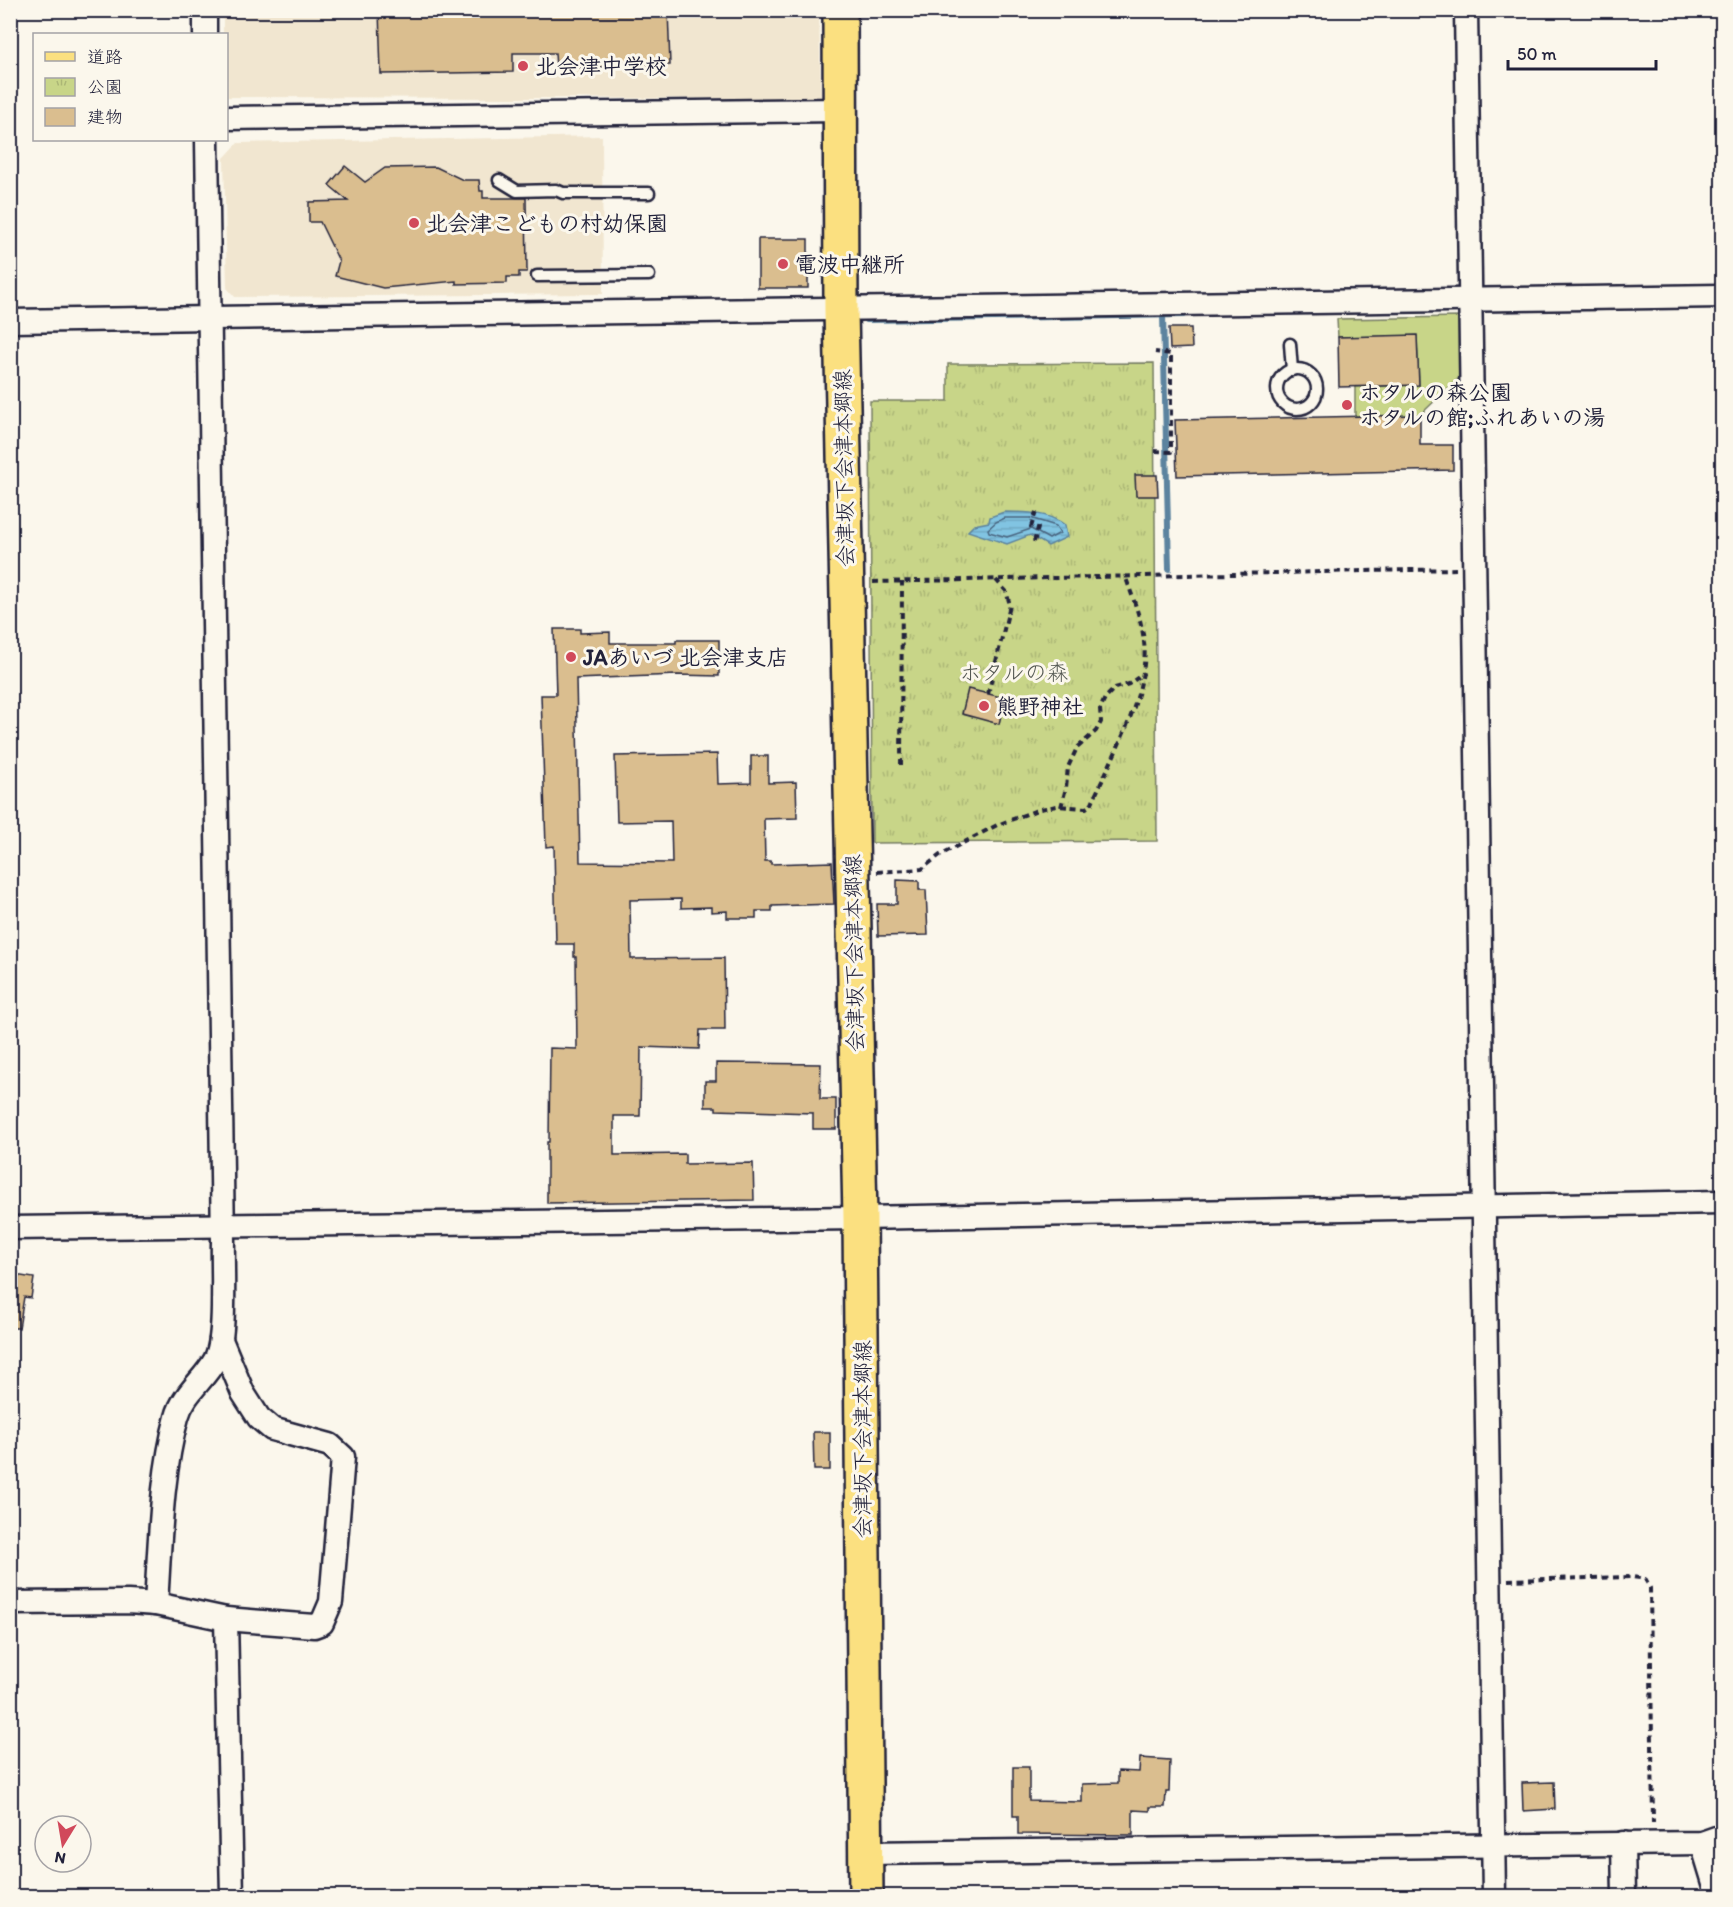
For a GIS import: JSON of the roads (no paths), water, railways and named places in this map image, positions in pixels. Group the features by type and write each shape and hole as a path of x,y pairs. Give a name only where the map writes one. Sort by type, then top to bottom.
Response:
{"main road":[{"name":"会津坂下会津本郷線","path":"840,10 841,310 860,1218 866,1896"}],"street":[{"path":"205,10 205,33"},
{"path":"1466,10 1494,1896"},
{"path":"228,118 840,110"},
{"path":"156,1604 164,1488 177,1415 191,1390 215,1360 221,1340 222,1225 207,141"},
{"path":"10,321 1722,296"},
{"path":"10,1228 860,1218 1722,1202"},
{"path":"10,1602 128,1602 156,1604 226,1619 314,1626 322,1623 331,1602 343,1457 330,1445 272,1429 259,1418 243,1393 221,1340"},
{"path":"226,1619 232,1896"},
{"path":"865,1854 1493,1847 1654,1843 1712,1839 1718,1896"},
{"path":"1623,1843 1624,1896"}],"lane":[{"path":"499,180 517,191 556,190 563,194 649,193"},
{"path":"537,276 650,275"},
{"path":"1290,344 1293,370"}],"water":[{"path":"1004,512 1051,517 1065,525 1067,537 1048,546 1030,535 1007,544 968,531 974,525 989,522 990,517"}],"waterway":[{"path":"1163,315 1169,569"},
{"path":"866,320 1183,315"}],"place":[{"name":"北会津中学校","path":"523,66"},
{"name":"北会津こどもの村幼保園","path":"414,223"},
{"name":"電波中継所","path":"783,264"},
{"name":"ホタルの森公園 ホタルの館;ふれあいの湯","path":"1347,405"},
{"name":"JAあいづ 北会津支店","path":"571,657"},
{"name":"熊野神社","path":"984,706"}],"park label":[{"name":"ホタルの森","path":"1014,672"}]}
